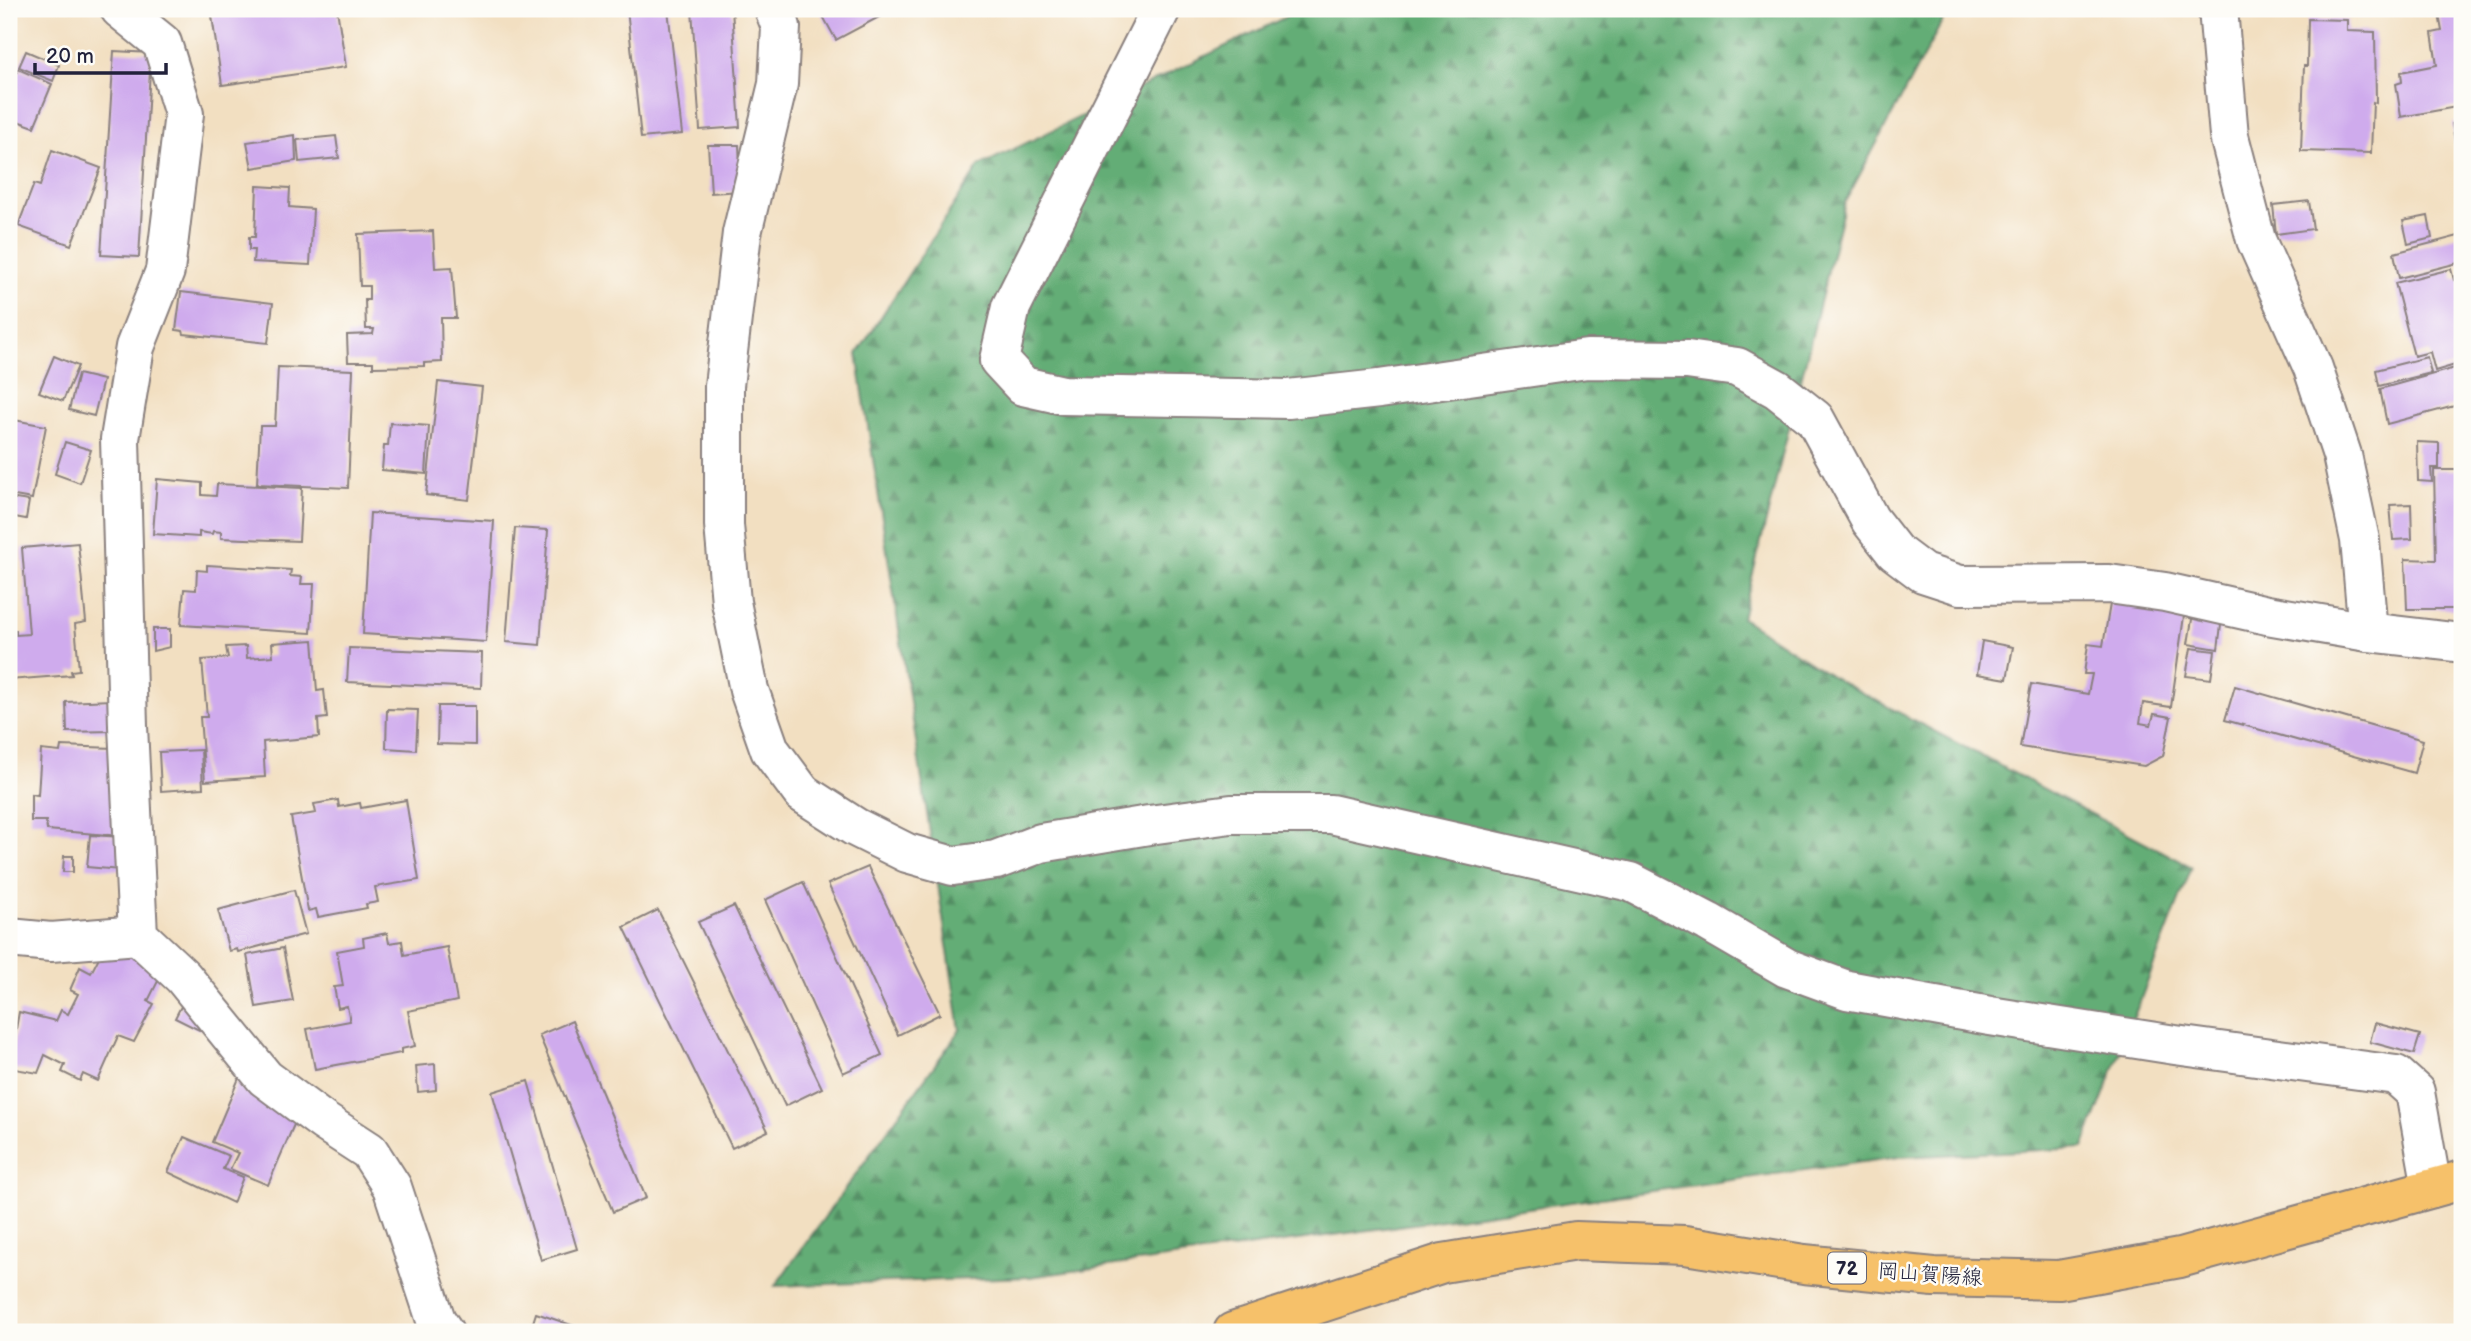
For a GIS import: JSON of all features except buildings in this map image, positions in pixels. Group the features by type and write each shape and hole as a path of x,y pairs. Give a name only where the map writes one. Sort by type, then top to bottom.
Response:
{"main road":[{"name":"岡山賀陽線","path":"1233,1332 1443,1262 1576,1241 1685,1245 1804,1264 1934,1277 2059,1280 2180,1258 2447,1184"}],"street":[{"path":"120,9 162,43 184,114 164,271 135,346 120,439 138,935 183,977 265,1078 369,1151 392,1186 436,1320 444,1332"},
{"path":"774,9 781,27 778,84 742,233 724,386 724,525 730,602 749,690 770,750 802,793 855,827 907,853 953,866 996,860 1041,843 1149,825 1231,814 1331,814 1632,882 1787,968 1847,990 2175,1045 2396,1075 2415,1092 2447,1184"},
{"path":"1161,9 1011,307 999,359 1023,386 1063,395 1288,399 1379,389 1587,359 1687,360 1737,367 1777,389 1815,419 1870,520 1895,552 1923,573 1960,585 2109,584 2165,592 2267,615 2368,632 2462,643"},
{"path":"2218,9 2229,136 2256,240 2313,368 2342,455 2361,540 2368,632"},
{"path":"9,938 51,942 138,935"}],"green space":[{"path":"1302,9 1949,9 1845,202 1742,618 1839,681 2192,867 2083,1148 1899,1157 1029,1277 775,1286 960,1030 857,354 979,166"}]}
